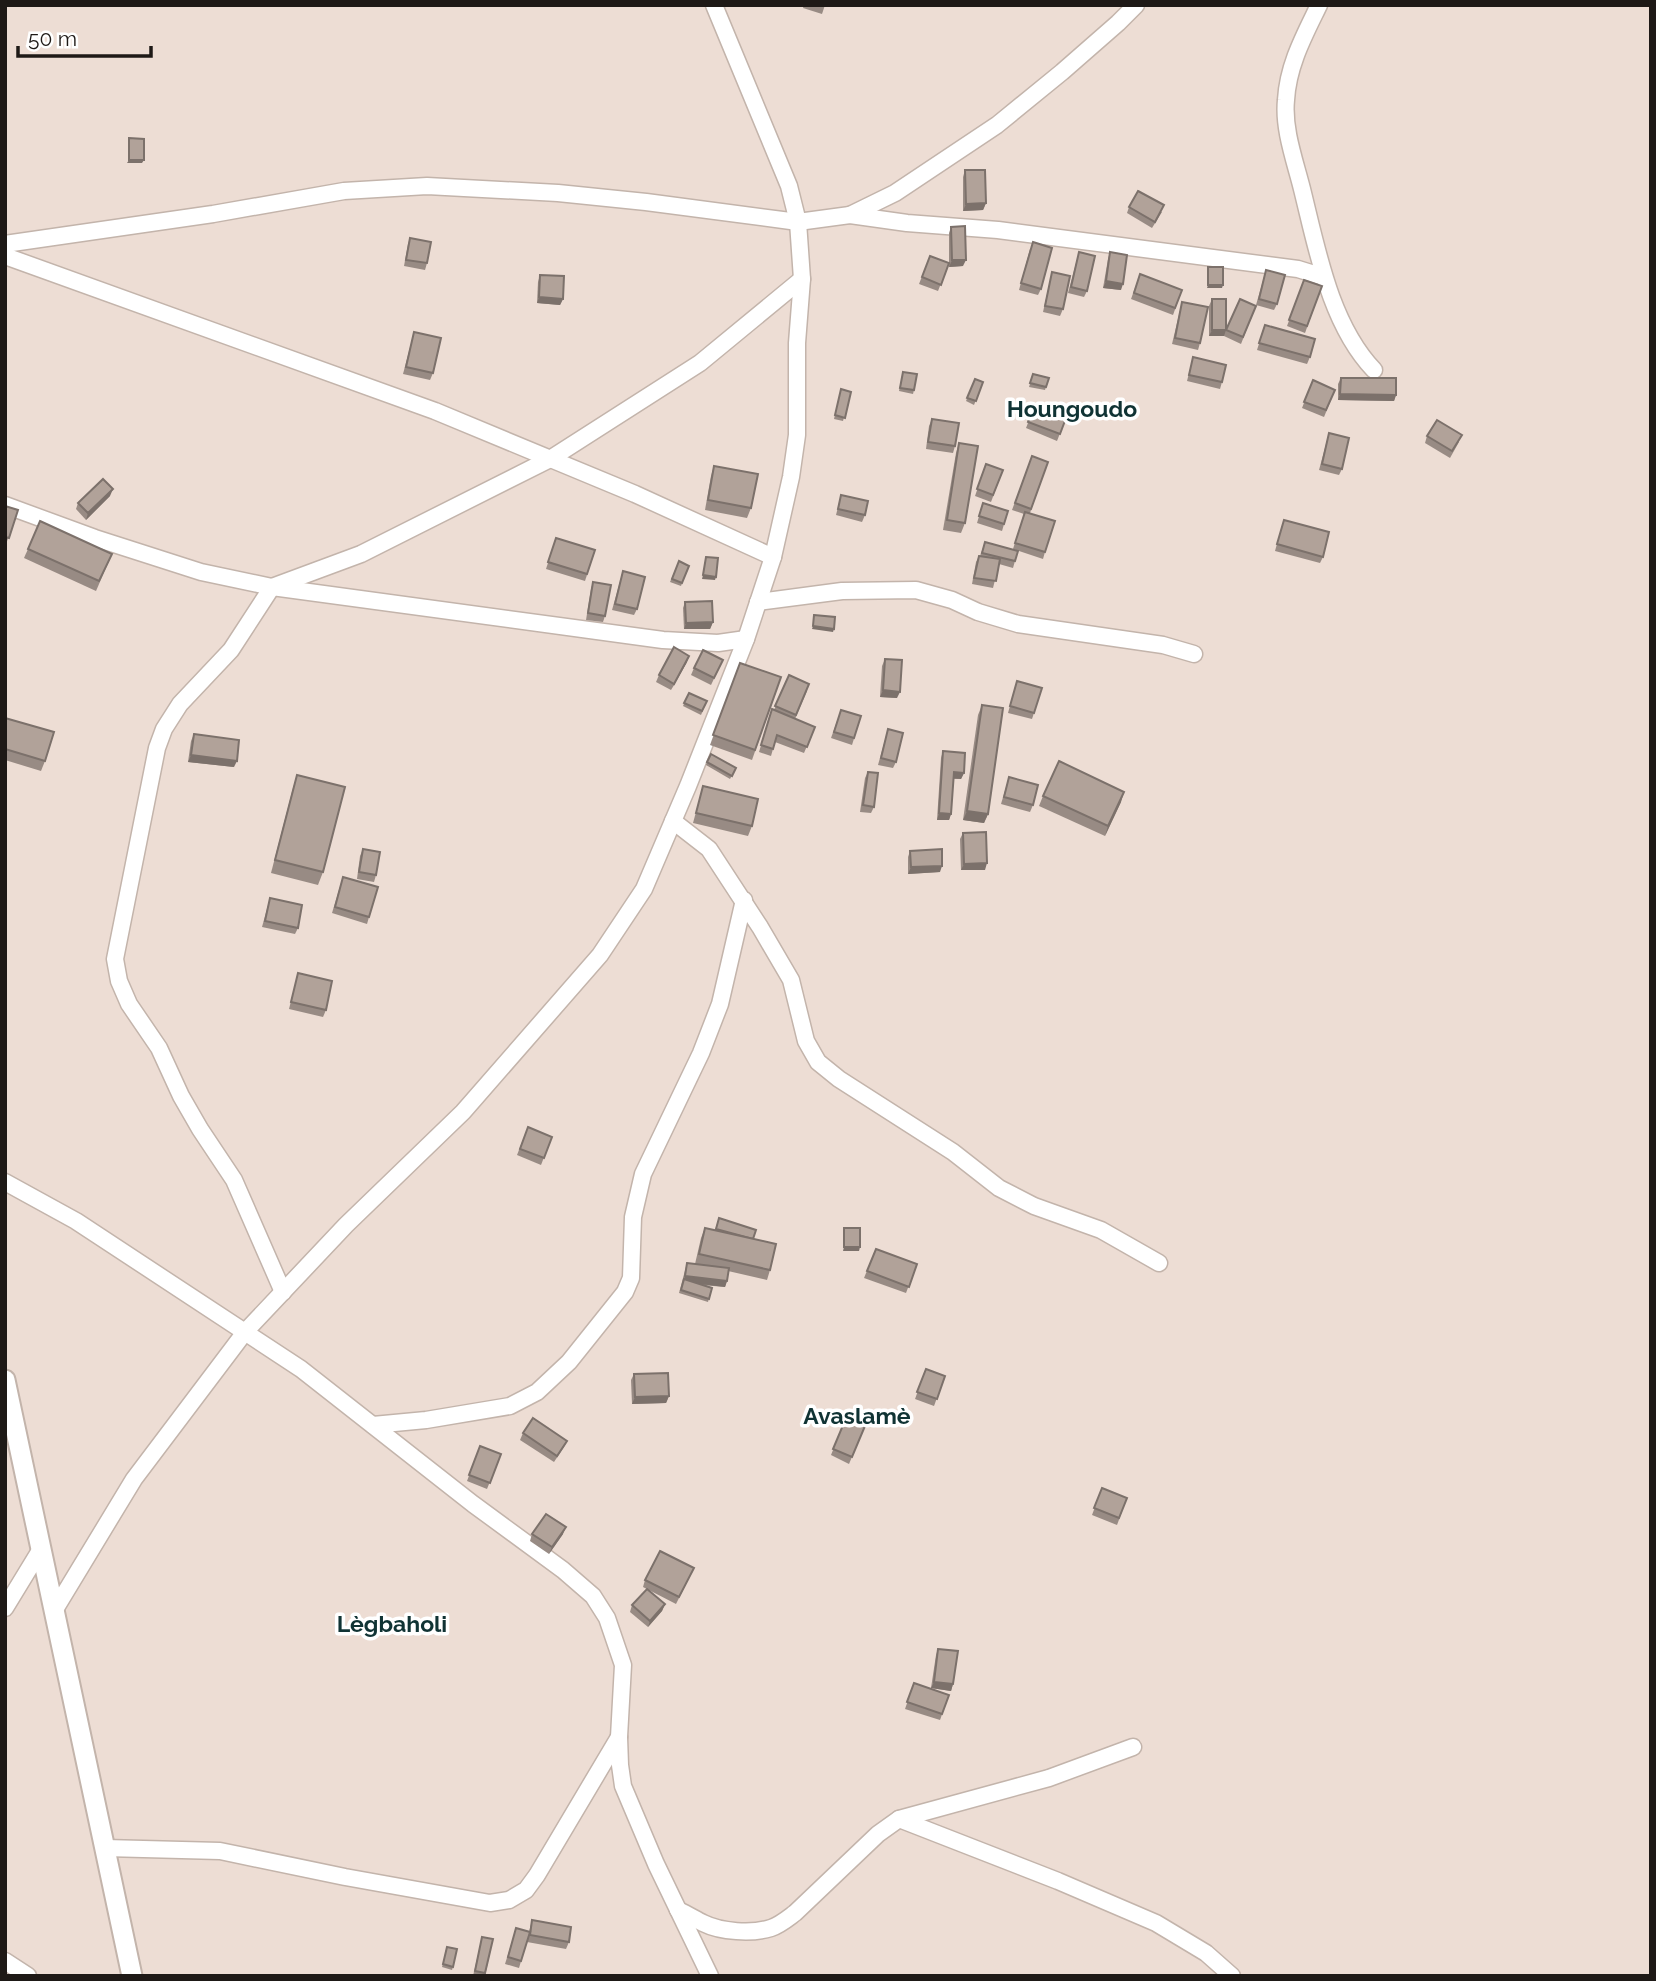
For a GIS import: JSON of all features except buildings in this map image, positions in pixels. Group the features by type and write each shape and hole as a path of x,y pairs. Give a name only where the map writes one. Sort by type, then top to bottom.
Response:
{"street":[{"path":"54,1611 134,1479 244,1332 346,1225 463,1112 600,955 644,889 673,821 746,639 773,557 791,477 797,435 797,343 802,279 798,222 789,186 714,5"},
{"path":"850,215 895,193 997,125 1071,64 1136,5"},
{"path":"1318,5 1296,53 1285,102 1287,123 1324,277 1344,325 1362,357 1374,370"},
{"path":"5,244 212,214 344,191 427,186 558,193 798,222 850,215 907,223 998,230 1298,269 1324,277"},
{"path":"5,256 435,411 635,494 773,557"},
{"path":"283,1292 234,1180 200,1129 159,1048 129,1003 119,981 115,958 157,748 164,729 180,704 231,650 272,587 361,554 550,459 700,363 802,279"},
{"path":"5,505 95,538 201,572 272,587 663,640 718,643 746,639"},
{"path":"758,602 842,591 916,590 1018,624 1163,645 1194,654"},
{"path":"673,821 709,849 744,900 791,980 806,1041 818,1062 839,1079 953,1153 999,1188 1034,1206 1101,1230 1159,1263"},
{"path":"373,1425 426,1420 510,1406 537,1392 569,1362 625,1292 631,1278 633,1217 643,1174 701,1053 720,1004 744,900"},
{"path":"5,1182 76,1221 302,1369 593,1596 607,1618 623,1665 619,1737 623,1786 656,1864 710,1976"},
{"path":"5,1380 132,1976"},
{"path":"5,1608 41,1549"},
{"path":"105,1848 220,1851 468,1900 489,1903 509,1900 526,1890 537,1875 619,1737"},
{"path":"678,1910 717,1928 770,1928 795,1913 878,1834 899,1819 1049,1778 1133,1747"},
{"path":"899,1819 1058,1881 1156,1923 1206,1953 1232,1976"},
{"path":"5,1961 28,1976"}],"district":[{"name":"Houngoudo","path":"1072,408"},
{"name":"Avaslamè","path":"857,1415"},
{"name":"Lègbaholi","path":"392,1623"}]}
